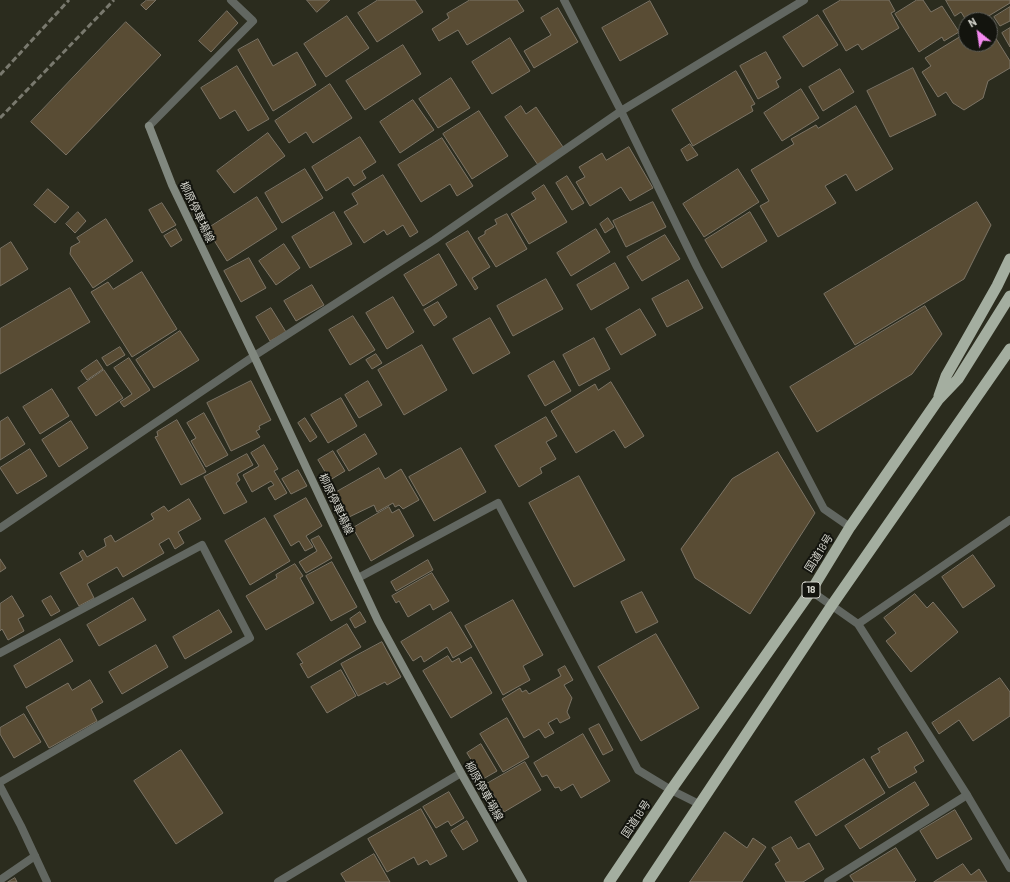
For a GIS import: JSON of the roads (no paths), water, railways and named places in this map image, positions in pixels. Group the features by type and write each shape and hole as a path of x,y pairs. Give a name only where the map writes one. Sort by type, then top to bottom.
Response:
{"highway":[{"path":"938,400 946,376 997,286 1010,259"},
{"name":"国道18号","path":"609,882 671,790 811,591 850,527 938,400 958,379 1010,296"},
{"name":"18","path":"648,882 832,605 1010,349"}],"main road":[{"name":"柳原停車場線","path":"149,126 172,185 378,621 461,773 523,882"}],"street":[{"path":"149,126 253,21 231,0"},
{"path":"564,0 621,111 697,267 824,509 850,527"},
{"path":"0,528 254,356 434,240 621,111 804,0"},
{"path":"358,578 498,503 638,770 671,790 699,804"},
{"path":"858,624 1010,520"},
{"path":"0,654 202,545 250,638 0,782"},
{"path":"811,591 858,624 967,795 1010,868"},
{"path":"278,882 461,773"},
{"path":"0,786 47,882"},
{"path":"828,882 967,795"},
{"path":"0,880 35,856"}],"railway":[{"path":"0,75 69,0"},
{"path":"0,118 114,0"}]}
